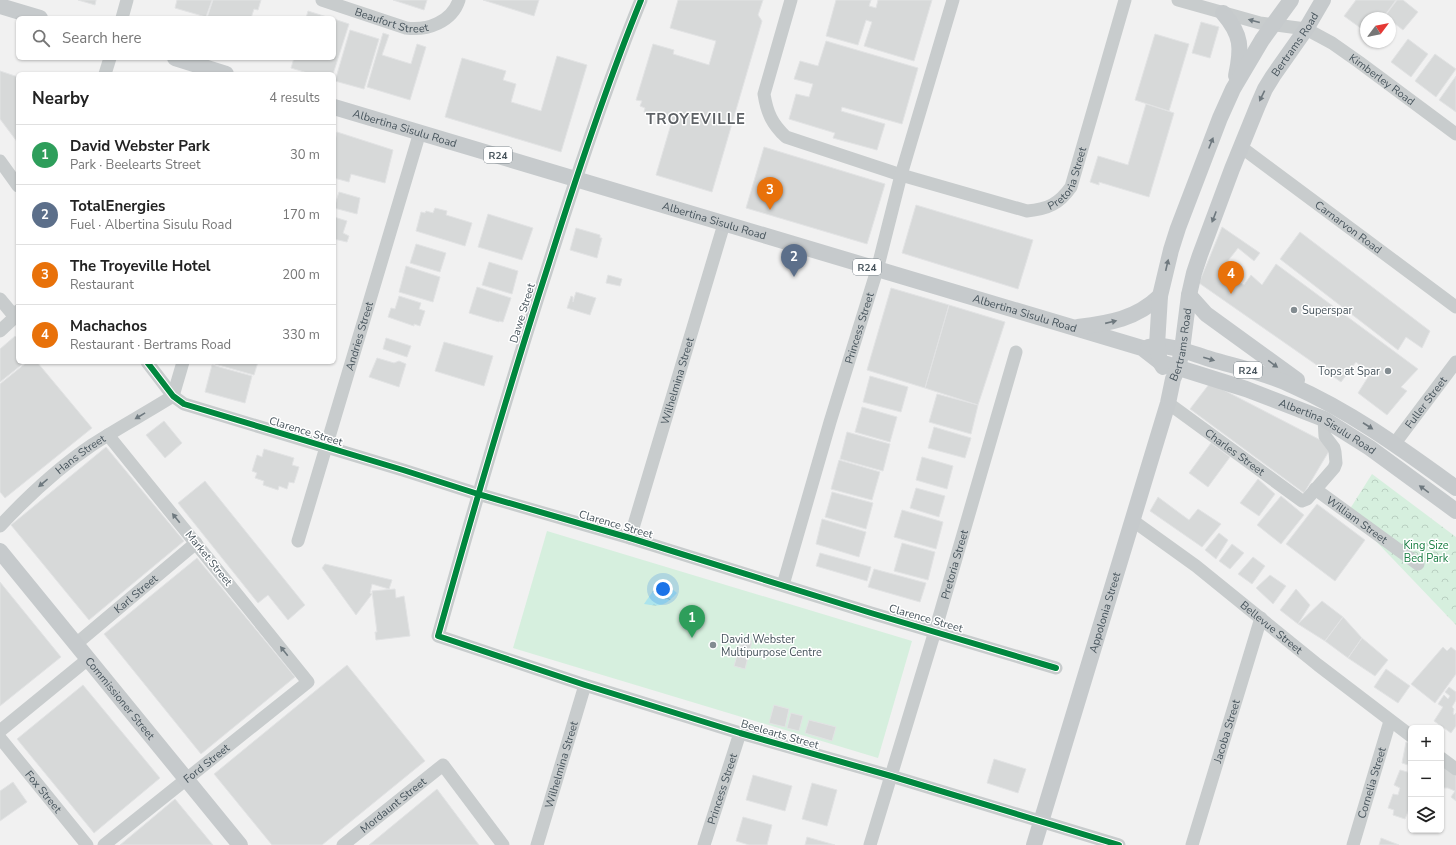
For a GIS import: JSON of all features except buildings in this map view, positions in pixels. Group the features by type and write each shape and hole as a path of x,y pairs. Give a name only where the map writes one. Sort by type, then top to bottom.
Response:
{"main road":[{"name":"Bertrams Road","path":"1160,362 1150,347 1170,250 1220,118 1233,89 1250,60 1291,0"},
{"name":"Bertrams Road","path":"1175,374 1182,350 1189,295 1200,255 1241,147 1265,89 1306,29 1323,0"},
{"path":"0,6 33,16"},
{"path":"1223,13 1232,23 1239,40 1240,48 1233,89"},
{"path":"181,60 220,72"},
{"name":"Albertina Sisulu Road","path":"336,108 576,178 724,224 1073,328 1150,347 1182,350 1251,370 1290,384 1335,406 1395,443 1456,488"},
{"path":"1189,295 1206,314 1232,334 1335,406"},
{"path":"1073,328 1098,325 1125,318 1144,310 1160,296"},
{"name":"Albertina Sisulu Road","path":"1160,362 1175,374 1259,393 1324,419 1370,448 1456,512"},
{"name":"Appolonia Street","path":"1034,845 1168,403 1175,374"},
{"name":"Commissioner Street","path":"0,551 240,845"}],"street":[{"path":"123,16 127,0"},
{"name":"Beaufort Street","path":"322,0 406,28 425,28 438,24 454,11 459,0"},
{"name":"Dawe Street","path":"438,636 478,494 527,330 615,63 641,0"},
{"path":"791,0 764,94 766,106 771,119 786,137 901,175"},
{"name":"Princess Street","path":"783,585 830,422 877,270 901,175 953,0"},
{"name":"Pretoria Street","path":"901,175 1027,210 1039,210 1051,206 1061,200 1071,187 1125,0"},
{"path":"1178,0 1273,25 1306,29"},
{"name":"Kimberley Road","path":"1306,29 1332,43 1456,134"},
{"path":"106,72 109,60"},
{"name":"Andries Street","path":"298,540 420,132"},
{"name":"Carnarvon Road","path":"1241,147 1456,307"},
{"path":"0,161 16,183"},
{"name":"Wilhelmina Street","path":"630,538 724,224"},
{"path":"0,299 16,314 0,331"},
{"name":"Pretoria Street","path":"870,845 935,631 1016,352"},
{"name":"Fuller Street","path":"1395,443 1456,362"},
{"path":"149,364 173,396"},
{"path":"173,396 182,364"},
{"name":"Clarence Street","path":"173,396 184,404 1056,668"},
{"name":"Hans Street","path":"0,526 40,486 72,460 108,435 173,396"},
{"name":"Charles Street","path":"1168,403 1302,501 1307,499 1315,489"},
{"path":"1315,489 1334,468 1336,463 1334,448 1325,436 1324,419"},
{"name":"Market Street","path":"108,435 308,682"},
{"name":"William Street","path":"1315,489 1418,564"},
{"name":"Bellevue Street","path":"1132,520 1196,566 1318,665 1408,734"},
{"name":"Karl Street","path":"76,644 196,542"},
{"name":"Jacoba Street","path":"1192,845 1261,618"},
{"name":"Beelearts Street","path":"438,636 585,685 740,733 891,776 1119,845"},
{"path":"0,731 88,659"},
{"name":"Ford Street","path":"104,845 308,682"},
{"name":"Wilhelmina Street","path":"537,845 585,685"},
{"name":"Cornelia Street","path":"1354,845 1390,721"},
{"name":"Princess Street","path":"704,845 740,733"},
{"name":"Fox Street","path":"0,738 87,845"},
{"path":"1444,760 1456,769"},
{"name":"Mordaunt Street","path":"343,845 443,765 503,845"}],"green space":[{"name":"King Size Bed Park","path":"1372,474 1456,537 1456,625 1348,512"},
{"name":"David Webster Multipurpose Centre","path":"547,531 912,641 878,758 513,648"}],"water":[{"path":"659,587 671,588 677,593 666,603 658,605 644,604 653,591"}],"cycle path":[{"path":"641,0 581,163 534,310 438,636 585,685 740,733 891,776 1119,845"},
{"path":"149,364 173,396 184,404 1056,668"}],"place":[{"name":"The Troyeville Hotel","path":"770,210"},
{"name":"TotalEnergies","path":"794,277"},
{"name":"Machachos","path":"1231,294"},
{"name":"Superspar","path":"1294,310"},
{"name":"Tops at Spar","path":"1388,371"},
{"name":"David Webster Park","path":"692,638"},
{"name":"David Webster Multipurpose Centre","path":"713,645"}],"district":[{"name":"TROYEVILLE","path":"696,119"}]}
